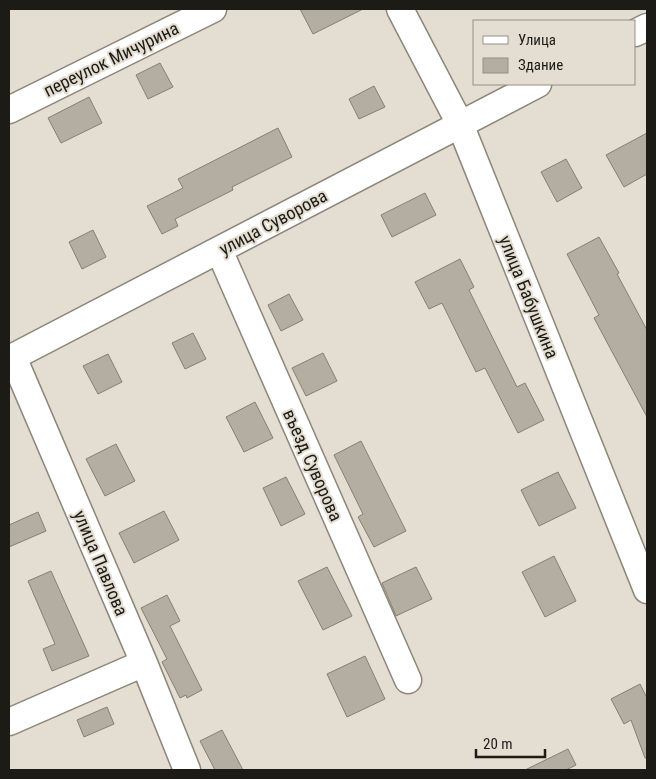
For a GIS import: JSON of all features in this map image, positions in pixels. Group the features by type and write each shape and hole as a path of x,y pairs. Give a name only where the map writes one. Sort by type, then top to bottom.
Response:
{"street":[{"name":"переулок Мичурина","path":"9,110 213,9"},
{"name":"улица Бабушкина","path":"400,9 460,124 647,590"},
{"name":"улица Суворова","path":"11,358 536,85"},
{"name":"въезд Суворова","path":"219,250 408,680"},
{"name":"улица Павлова","path":"11,358 144,663 187,770"},
{"path":"9,722 144,663"}],"building":[{"path":"300,9 363,9 313,34"},
{"path":"160,63 173,87 148,99 136,75"},
{"path":"374,86 385,107 359,119 349,99"},
{"path":"89,97 102,123 61,143 48,118"},
{"path":"278,128 292,157 232,187 233,190 175,219 178,226 162,234 147,206 183,188 178,179"},
{"path":"647,133 647,174 624,187 606,155"},
{"path":"566,159 582,188 557,202 541,172"},
{"path":"425,193 436,215 392,237 381,215"},
{"path":"93,230 106,257 82,269 69,242"},
{"path":"599,237 647,330 647,417 594,318 599,315 567,254"},
{"path":"460,259 474,287 469,290 517,387 525,383 544,420 518,433 485,368 476,372 442,303 429,309 415,282"},
{"path":"289,294 303,320 281,331 268,305"},
{"path":"193,333 206,359 185,369 172,343"},
{"path":"323,353 337,381 306,396 292,368"},
{"path":"108,354 122,382 98,394 83,366"},
{"path":"255,402 273,438 244,452 226,417"},
{"path":"361,441 406,531 374,547 358,517 363,514 334,455"},
{"path":"116,444 135,481 105,496 86,459"},
{"path":"558,472 576,508 539,526 521,490"},
{"path":"286,477 305,514 281,526 263,488"},
{"path":"164,511 179,540 134,563 119,533"},
{"path":"38,512 46,531 9,547 9,525"},
{"path":"554,556 576,601 545,617 522,572"},
{"path":"327,567 352,616 323,630 298,581"},
{"path":"416,567 432,599 396,616 382,583"},
{"path":"51,571 89,656 52,671 43,649 55,644 28,581"},
{"path":"167,595 180,621 170,626 202,690 187,698 186,695 180,698 162,662 167,659 141,608"},
{"path":"365,656 385,699 347,717 327,674"},
{"path":"640,684 647,698 647,758 645,758 631,720 624,724 611,699"},
{"path":"107,707 114,724 84,737 77,720"},
{"path":"222,730 243,770 215,770 200,741"},
{"path":"568,749 576,765 566,770 525,770"}]}
